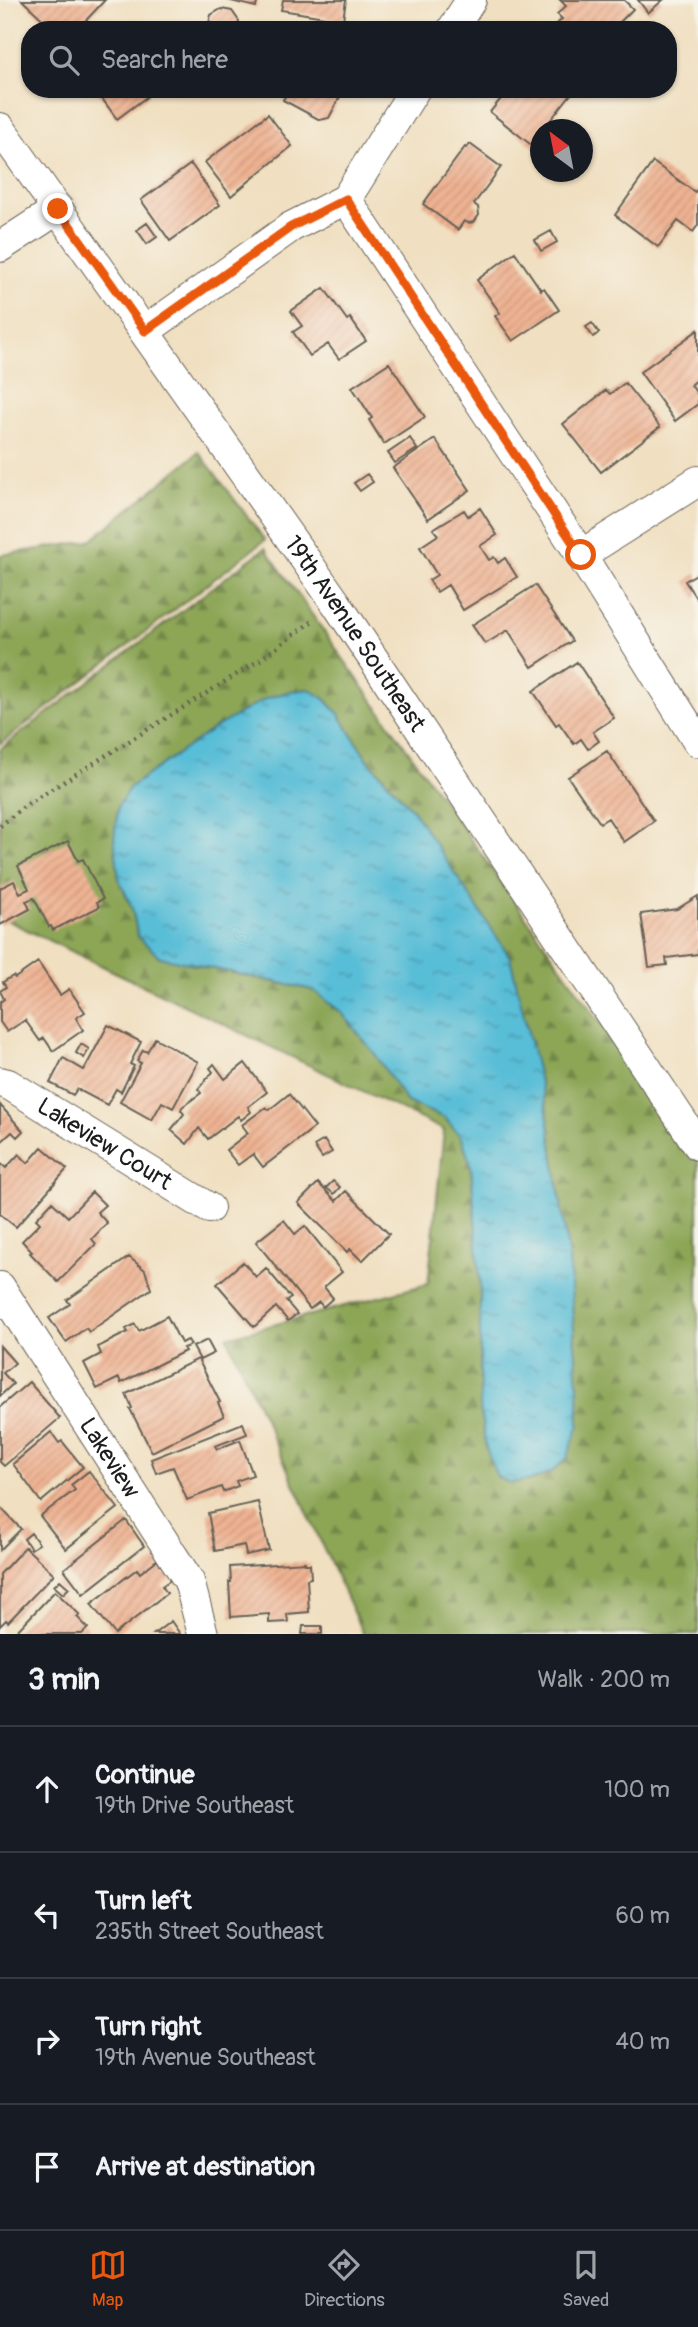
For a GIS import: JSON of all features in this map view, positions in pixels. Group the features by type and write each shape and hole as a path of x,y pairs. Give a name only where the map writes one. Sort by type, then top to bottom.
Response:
{"street":[{"path":"458,21 471,0"},
{"path":"145,331 291,227 346,199 409,98"},
{"name":"19th Avenue Southeast","path":"0,128 336,603 698,1146"},
{"path":"346,199 581,555 698,742"},
{"path":"0,247 58,209"},
{"path":"581,555 698,481"},
{"name":"Lakeview Court","path":"0,1082 8,1083 209,1208"},
{"name":"Lakeview","path":"0,1287 189,1581 203,1634"}],"path":[{"path":"0,826 26,805 261,660 336,603"}],"green space":[{"path":"199,452 265,540 0,744 0,555 90,541"},
{"path":"265,548 698,1161 698,1634 363,1634 227,1337 428,1284 444,1130 0,917 0,749","holes":["325,699 338,713 368,760 413,810 567,1458 552,1472 534,1480 480,1284 471,1166 462,1138 445,1118 407,1102 375,1054 342,1013 313,990 190,964 138,937 132,908 119,879 177,756 216,727"]}],"water":[{"path":"309,689 325,699 338,713 368,760 413,810 510,957 547,1111 569,1258 578,1386 579,1425 567,1458 552,1472 534,1480 510,1483 497,1477 486,1448 480,1408 480,1284 471,1166 462,1138 445,1118 407,1102 375,1054 342,1013 313,990 160,957 138,937 132,908 119,879 114,838 118,806 130,787 216,727 267,698"}],"building":[{"path":"22,0 105,0 85,21 44,21"},
{"path":"227,0 258,0 256,7"},
{"path":"283,0 346,0 343,20 281,10"},
{"path":"560,0 624,0 633,9 621,21 560,21 562,19 557,14 566,6"},
{"path":"638,0 663,0 648,13"},
{"path":"221,9 232,11 239,21 210,21 211,15"},
{"path":"102,98 145,98 117,119"},
{"path":"339,98 329,118 320,120 283,100"},
{"path":"502,98 568,98 551,119 530,119 530,144 490,112"},
{"path":"268,114 292,146 231,196 205,162"},
{"path":"470,144 501,167 474,204 478,207 479,215 474,222 464,221 458,230 423,204"},
{"path":"653,162 695,192 698,188 698,225 693,232 678,221 658,247 615,215"},
{"path":"191,164 220,205 170,241 141,200"},
{"path":"147,223 157,237 147,244 137,230"},
{"path":"551,231 557,242 541,251 535,240"},
{"path":"515,252 541,290 544,288 559,310 513,341 495,316 500,313 477,280"},
{"path":"324,288 366,341 339,359 328,344 310,356 293,332 302,326 291,311"},
{"path":"592,323 599,333 593,337 586,327"},
{"path":"698,330 698,379 691,385 698,395 698,404 675,421 640,372"},
{"path":"389,363 425,417 384,444 369,420 372,418 352,387"},
{"path":"625,383 660,427 601,472 563,424 606,390 610,394"},
{"path":"410,438 417,449 395,463 388,453"},
{"path":"435,439 470,490 428,519 393,468"},
{"path":"367,474 373,482 360,491 354,483"},
{"path":"480,508 497,535 480,546 489,560 494,557 498,563 505,558 517,577 463,610 448,585 437,592 429,580 437,575 420,547 438,535 433,529 464,510 468,516"},
{"path":"698,573 698,596 696,598 685,581"},
{"path":"535,585 572,641 532,667 508,630 485,644 472,625"},
{"path":"577,662 614,718 593,732 599,741 588,749 581,739 574,744 559,723 556,725 533,691"},
{"path":"607,751 654,821 624,842 608,818 600,823 568,777"},
{"path":"68,841 78,861 83,859 103,899 97,902 99,907 53,930 34,898 26,901 30,909 0,925 0,888 14,881 20,893 29,889 18,866"},
{"path":"698,896 698,954 666,958 667,965 649,967 641,914 677,909"},
{"path":"38,962 60,995 69,989 85,1012 76,1018 83,1030 53,1051 44,1038 40,1041 25,1020 7,1032 0,1022 0,1002 4,999 0,991 6,987 3,982 13,976 15,978"},
{"path":"108,1025 141,1042 130,1064 134,1066 121,1092 116,1089 107,1105 77,1089 73,1095 50,1083 63,1058 84,1070"},
{"path":"155,1038 198,1062 173,1108 162,1102 152,1120 120,1102 141,1063 137,1061 143,1050 147,1052"},
{"path":"81,1044 89,1049 84,1058 76,1053"},
{"path":"245,1063 267,1092 248,1107 251,1112 241,1120 238,1116 208,1139 199,1128 187,1144 171,1130 184,1114 182,1107 201,1093 198,1089 213,1072 210,1068 214,1064 225,1079"},
{"path":"289,1094 315,1127 263,1167 253,1154 238,1165 226,1150 248,1133 242,1125 266,1107 269,1110"},
{"path":"0,1105 23,1131 17,1137 12,1132 0,1143"},
{"path":"324,1140 332,1152 322,1158 314,1146"},
{"path":"42,1147 67,1169 16,1227 0,1214 0,1163 6,1168 19,1154 28,1163"},
{"path":"333,1181 340,1187 334,1194 326,1188"},
{"path":"318,1183 336,1201 346,1191 389,1234 362,1261 350,1249 347,1252 298,1203"},
{"path":"92,1192 105,1205 97,1212 107,1223 92,1239 96,1244 58,1282 22,1241 40,1223 36,1219 52,1202 68,1217"},
{"path":"284,1220 295,1234 305,1226 342,1272 324,1287 333,1298 323,1307 319,1302 310,1309 256,1242"},
{"path":"129,1257 145,1270 151,1289 89,1332 86,1328 66,1342 49,1318 70,1304 67,1300"},
{"path":"243,1262 256,1277 266,1268 291,1298 286,1301 297,1314 288,1321 276,1307 254,1327 217,1284"},
{"path":"167,1316 181,1343 188,1340 191,1345 183,1348 185,1351 121,1383 119,1378 97,1389 84,1363 101,1354 98,1347 128,1332 126,1329 135,1324 139,1331"},
{"path":"207,1340 214,1353 200,1360 193,1347"},
{"path":"0,1346 15,1363 3,1373 13,1384 0,1396"},
{"path":"198,1359 220,1402 218,1403 224,1416 152,1452 130,1409 132,1408 126,1394"},
{"path":"29,1382 60,1418 4,1466 0,1462 0,1407"},
{"path":"243,1423 247,1434 215,1446 217,1449 240,1440 253,1475 236,1481 238,1486 223,1492 221,1487 187,1500 173,1467 156,1473 151,1459"},
{"path":"51,1432 83,1467 41,1502 13,1464"},
{"path":"89,1471 118,1508 66,1549 40,1516 75,1490 71,1485"},
{"path":"258,1502 269,1550 246,1555 244,1545 215,1551 208,1513"},
{"path":"0,1507 21,1529 0,1550"},
{"path":"126,1520 144,1546 83,1594 64,1569"},
{"path":"31,1533 39,1544 31,1549 24,1539"},
{"path":"25,1547 54,1574 8,1622 6,1620 0,1626 0,1574"},
{"path":"157,1560 172,1579 162,1586 167,1593 115,1634 91,1604 137,1569 140,1573"},
{"path":"305,1562 310,1564 311,1578 307,1579 309,1612 287,1614 288,1622 269,1623 269,1614 231,1617 230,1567"},
{"path":"60,1580 69,1588 63,1594 54,1586"},
{"path":"55,1591 80,1615 77,1617 88,1628 82,1634 14,1634"},
{"path":"171,1621 180,1634 154,1634"},
{"path":"303,1626 322,1626 322,1634 302,1634"}],"route":[{"path":"58,209 145,331 291,227 346,199 581,555"}]}
